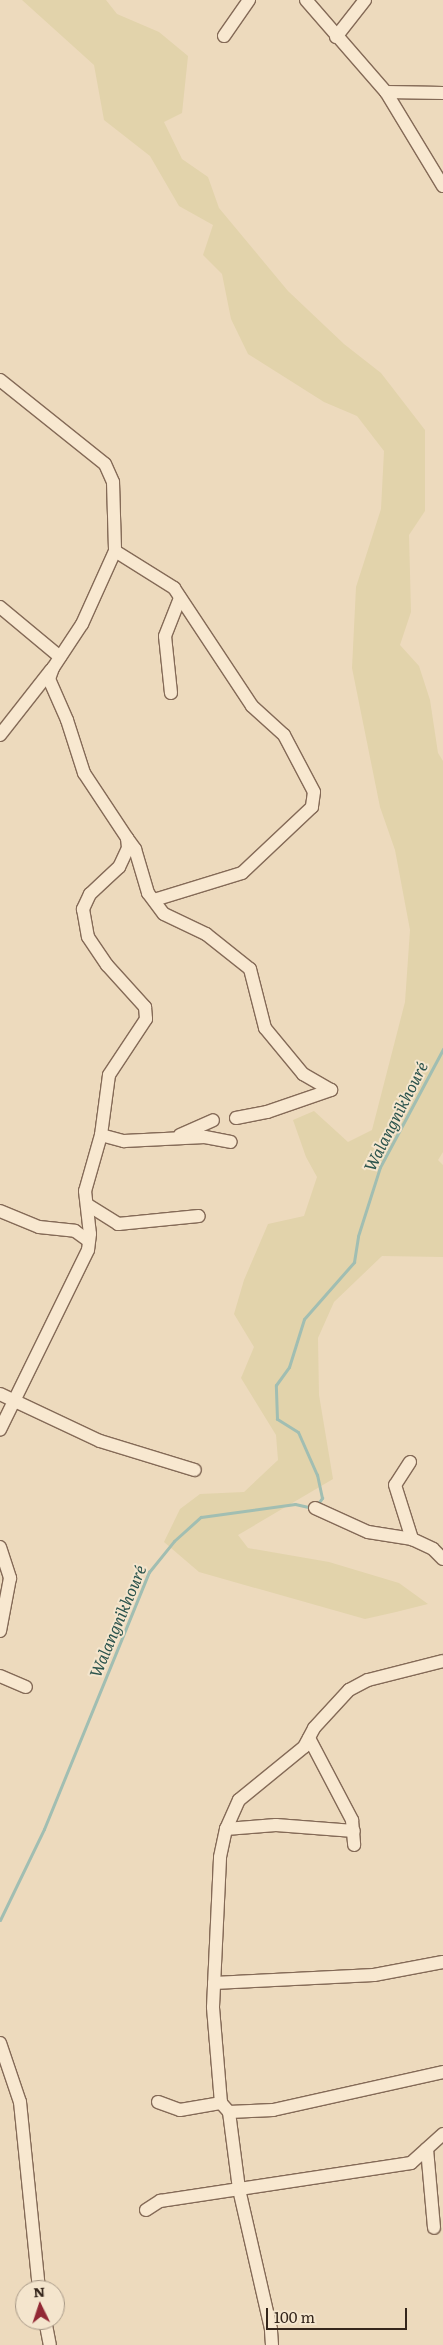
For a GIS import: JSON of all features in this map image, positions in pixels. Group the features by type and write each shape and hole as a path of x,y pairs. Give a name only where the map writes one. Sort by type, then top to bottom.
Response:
{"street":[{"path":"224,36 249,0"},
{"path":"306,0 336,37 386,92 443,186"},
{"path":"336,37 365,0"},
{"path":"386,92 443,93"},
{"path":"0,380 105,464 113,482 115,551 82,624 53,668 0,735"},
{"path":"115,551 174,588 252,706 284,735 314,792 312,807 242,874 154,900"},
{"path":"171,693 165,636 180,598"},
{"path":"0,607 60,657"},
{"path":"53,668 49,679 67,720 84,773 134,849 148,893 164,914 206,934 250,969 266,1028 304,1074 331,1090 266,1112 236,1118"},
{"path":"0,1430 88,1250 88,1205 85,1191 101,1135 109,1075 146,1019 145,1007 107,965 88,937 83,909 90,894 119,867 128,848 127,838"},
{"path":"173,1139 213,1120"},
{"path":"101,1135 124,1142 205,1136 231,1142"},
{"path":"88,1205 118,1224 199,1216"},
{"path":"0,1211 39,1227 75,1231 89,1241"},
{"path":"0,1394 100,1441 195,1470"},
{"path":"410,1462 395,1485 412,1539"},
{"path":"315,1508 368,1532 412,1539 433,1549 443,1559"},
{"path":"0,1547 10,1578 0,1631"},
{"path":"272,2345 271,2329 239,2189 225,2107 214,1982 220,1857 226,1829 239,1800 304,1747 314,1728 349,1690 368,1680 443,1661"},
{"path":"0,1676 26,1687"},
{"path":"309,1738 352,1820 354,1845"},
{"path":"226,1829 276,1825 354,1831"},
{"path":"214,1982 374,1975 443,1962"},
{"path":"0,2043 20,2102 38,2280"},
{"path":"158,2102 180,2110 225,2107 273,2110 443,2072"},
{"path":"146,2210 160,2201 411,2163 443,2134"},
{"path":"427,2148 434,2228"},
{"path":"47,2330 50,2345"}],"shaded area":[{"path":"22,0 106,0 117,14 159,32 188,56 182,113 164,122 182,159 208,177 219,208 288,291 344,344 381,373 425,430 425,511 409,535 411,612 400,645 419,666 430,700 438,753 443,761 443,1152 438,1160 443,1165 443,1257 382,1256 334,1302 318,1338 319,1395 333,1479 238,1535 248,1548 329,1562 399,1583 428,1604 365,1619 199,1572 164,1542 180,1509 200,1494 244,1492 278,1460 276,1435 241,1378 254,1347 234,1314 244,1280 268,1224 304,1216 317,1177 306,1157 293,1120 314,1111 348,1142 372,1130 405,1002 410,930 395,850 380,807 352,668 356,587 381,509 384,451 357,416 324,402 248,354 231,319 222,274 203,255 213,225 179,206 150,156 104,120 94,65"}],"waterway":[{"name":"Walangnikhouré","path":"317,1505 322,1498 317,1475 298,1432 277,1419 276,1385 289,1367 304,1319 354,1262 358,1236 380,1167 443,1049"},
{"name":"Walangnikhouré","path":"0,1920 44,1829 149,1572 174,1541 201,1517 295,1504 312,1508"}]}
